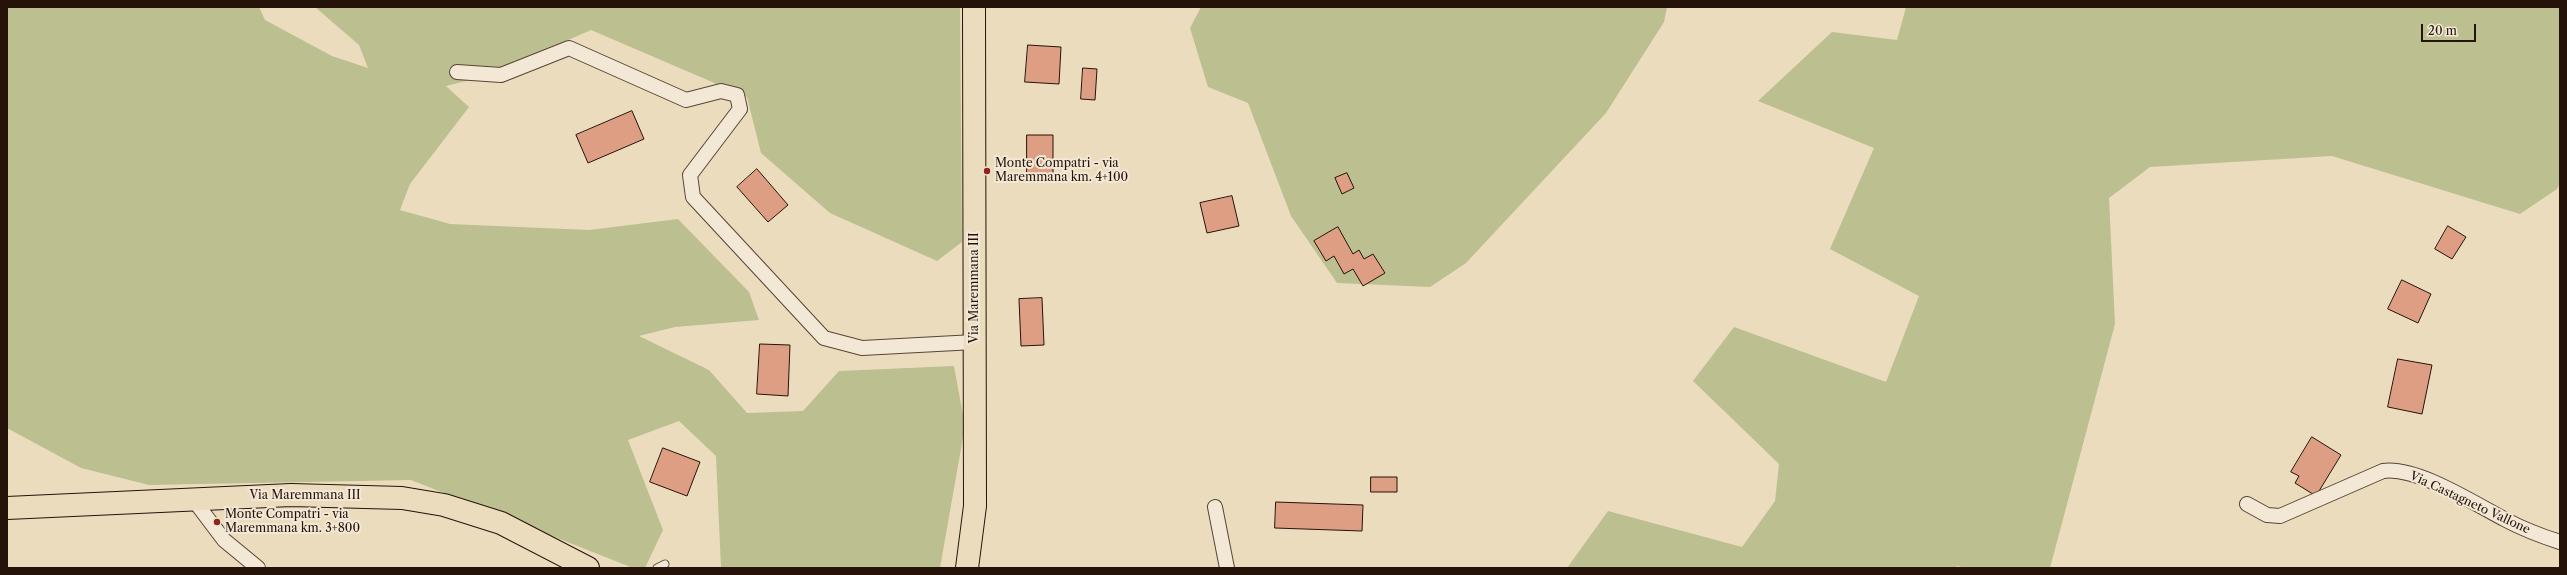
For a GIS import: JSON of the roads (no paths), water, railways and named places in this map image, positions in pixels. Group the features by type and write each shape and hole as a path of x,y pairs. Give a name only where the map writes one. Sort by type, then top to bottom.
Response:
{"main road":[{"name":"Via Maremmana III","path":"967,568 975,506 974,7"},
{"name":"Via Maremmana III","path":"7,508 193,499 345,495 402,498 434,503 484,517 516,529 588,568"}],"street":[{"path":"457,72 501,75 569,48 686,100 721,91 737,95 740,109 690,175 693,197 824,338 862,348 975,342"},
{"name":"Via Castagneto Vallone","path":"2247,504 2267,515 2280,516 2378,474 2394,470 2421,478 2517,526 2560,542"},
{"path":"193,499 224,540 258,568"},
{"path":"1215,507 1227,568"}],"lane":[{"path":"657,568 665,564"}],"place":[{"name":"Monte Compatri - via Maremmana km. 4+100","path":"987,171"},
{"name":"Monte Compatri - via Maremmana km. 3+800","path":"217,522"}]}
